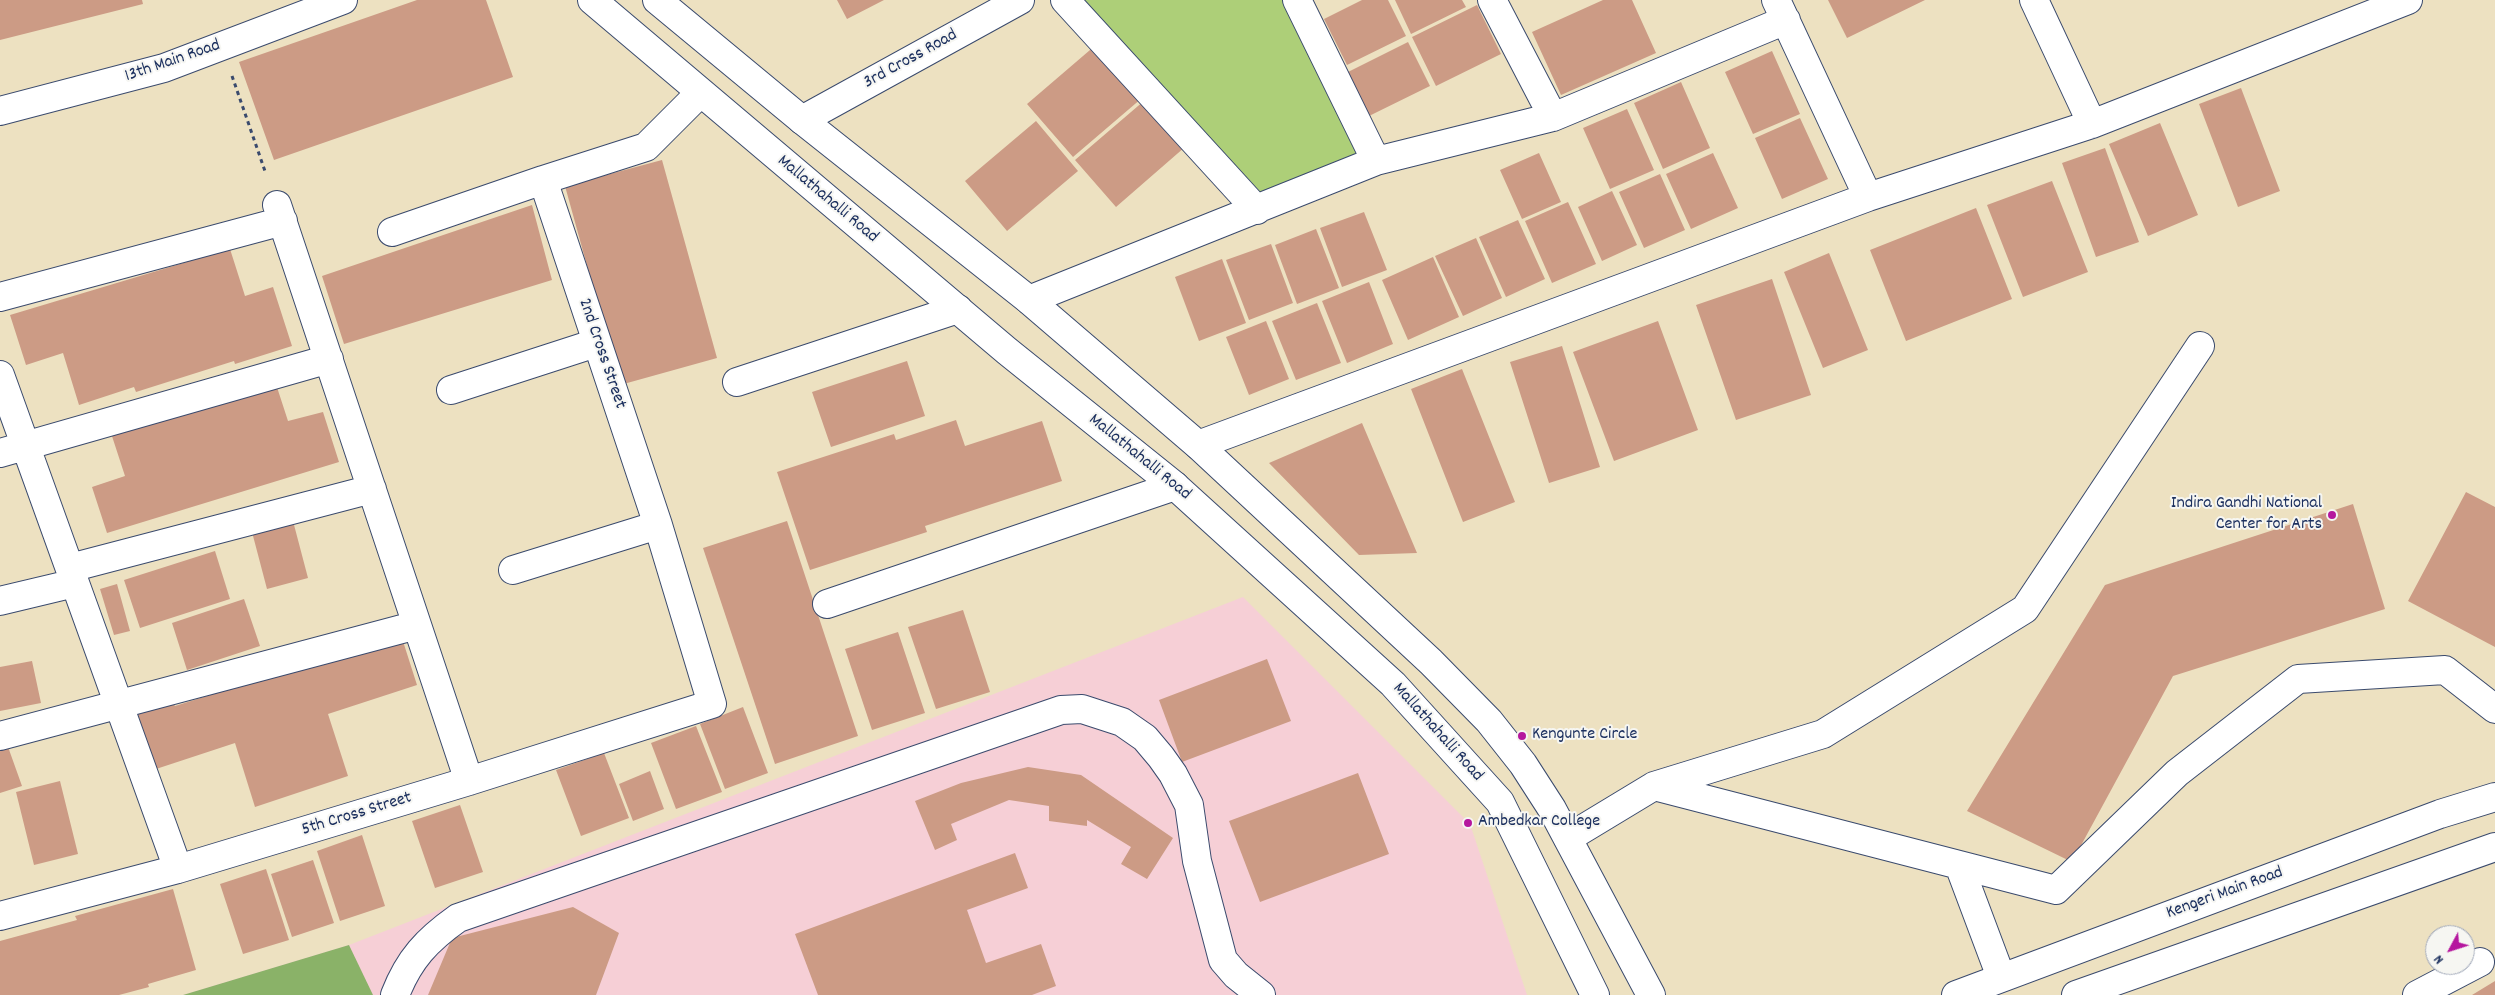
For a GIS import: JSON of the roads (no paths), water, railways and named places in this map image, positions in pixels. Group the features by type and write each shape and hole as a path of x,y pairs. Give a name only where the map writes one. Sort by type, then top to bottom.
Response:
{"street":[{"name":"13th Main Road","path":"0,111 164,68 343,0"},
{"name":"Mallathahalli Road","path":"592,0 958,309 1175,486 1393,684 1500,802 1594,995"},
{"path":"657,0 802,120 1029,300 1198,445 1431,662 1489,721 1528,772 1568,838 1651,995"},
{"name":"3rd Cross Road","path":"802,120 1020,0"},
{"path":"1065,0 1257,210"},
{"path":"1296,0 1376,161"},
{"path":"1492,0 1553,117"},
{"path":"2034,0 2092,124"},
{"path":"1198,445 1868,197 2092,124 2408,0"},
{"path":"1029,300 1376,161 1553,117 1781,10 1868,197"},
{"path":"392,232 646,147 700,93"},
{"name":"2nd Cross Street","path":"543,180 658,525 712,704"},
{"path":"0,297 280,213 469,781"},
{"path":"737,382 958,309"},
{"path":"451,390 596,343"},
{"path":"1568,838 1654,786 1823,734 2026,609 2200,346"},
{"path":"0,453 328,359"},
{"path":"0,375 178,869"},
{"path":"827,604 1175,486"},
{"path":"0,601 72,576 372,489"},
{"path":"513,570 658,525"},
{"path":"0,736 417,625"},
{"path":"1654,786 2056,890 2177,773 2298,680 2445,670 2495,709"},
{"name":"5th Cross Street","path":"0,916 178,869 469,781 712,704"},
{"path":"395,995 414,957 433,935 458,918 1061,710 1082,709 1122,722 1145,738 1173,774 1189,805 1197,860 1223,960 1236,976 1261,995"},
{"name":"Kengeri Main Road","path":"1956,995 2431,818 2495,797"},
{"path":"2076,995 2495,847"},
{"path":"1959,865 2001,977"},
{"path":"2417,995 2480,962"}],"place":[{"name":"Indira Gandhi National Center for Arts","path":"2332,515"},
{"name":"Kengunte Circle","path":"1522,736"},
{"name":"Ambedkar College","path":"1468,823"}]}
